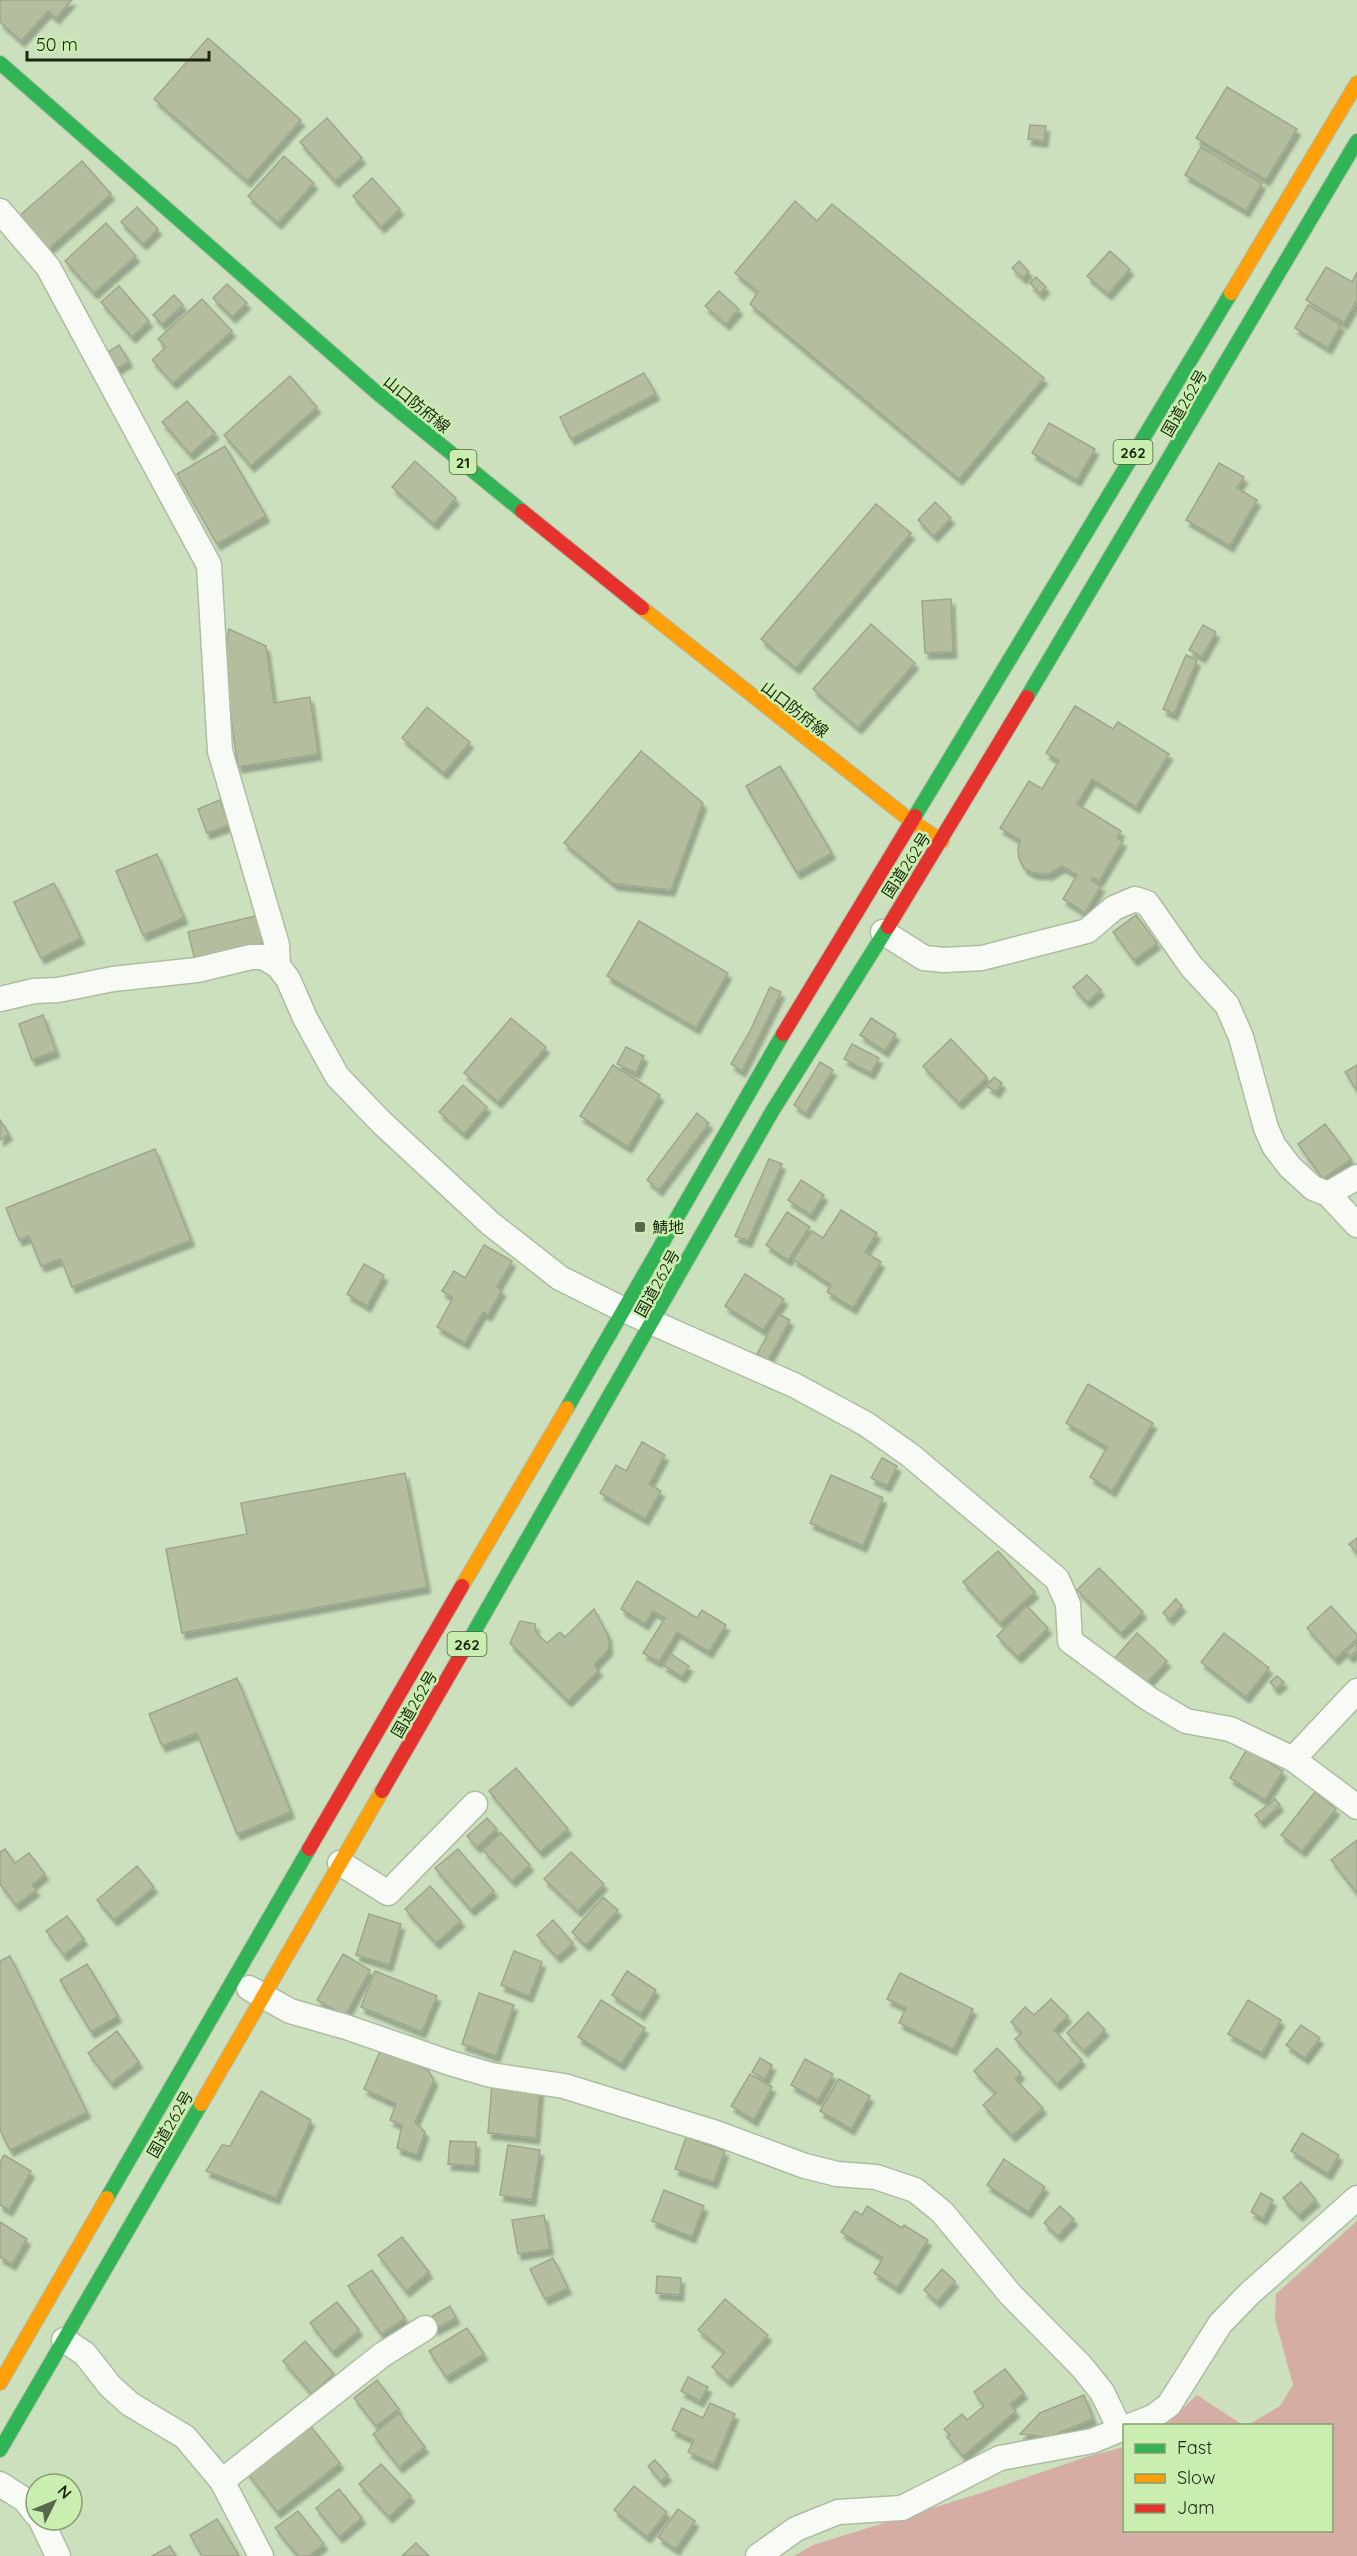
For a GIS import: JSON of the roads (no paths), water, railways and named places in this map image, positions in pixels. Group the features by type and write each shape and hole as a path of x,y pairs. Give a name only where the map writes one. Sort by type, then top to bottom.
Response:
{"main road":[{"name":"山口防府線","path":"0,63 376,392 662,624 911,821 942,842"},
{"name":"国道262号","path":"0,2383 764,1066 1357,84"},
{"name":"国道262号","path":"0,2450 654,1323 773,1110 883,932 942,842 1354,152"}],"street":[{"path":"1323,139 1354,152"},
{"path":"0,211 48,267 209,565 220,751 277,945 278,966"},
{"path":"883,932 924,958 944,960 982,958 1087,931 1114,908 1135,899 1147,903 1191,966 1227,1005 1241,1037 1266,1128 1275,1146 1290,1167 1313,1188 1328,1194 1357,1225"},
{"path":"0,999 34,991 58,990 113,979 197,970 251,957 263,957 278,966 288,979 305,1018 337,1076 381,1122 491,1224 560,1278 624,1310 794,1385 866,1424 910,1455 1057,1579 1068,1604 1070,1641 1149,1699 1186,1721 1230,1729 1293,1759 1357,1807"},
{"path":"1328,1194 1357,1177"},
{"path":"1293,1759 1357,1692"},
{"path":"340,1863 388,1893 475,1804"},
{"path":"234,1980 290,2011 491,2075 564,2086 717,2133 805,2166 837,2174 876,2177 915,2190 942,2212 1010,2294 1082,2367 1102,2392 1123,2425"},
{"path":"1135,2424 1153,2417 1169,2405 1220,2324 1249,2294 1357,2198"},
{"path":"222,2481 382,2355 425,2328"},
{"path":"64,2340 85,2354 110,2386 130,2403 184,2437 222,2481 261,2556"},
{"path":"758,2556 796,2529 838,2512 902,2508 1000,2458 1092,2441 1123,2429"},
{"path":"0,2484 24,2499"},
{"path":"47,2532 58,2556"}],"place":[{"name":"鯖地","path":"640,1227"}]}
